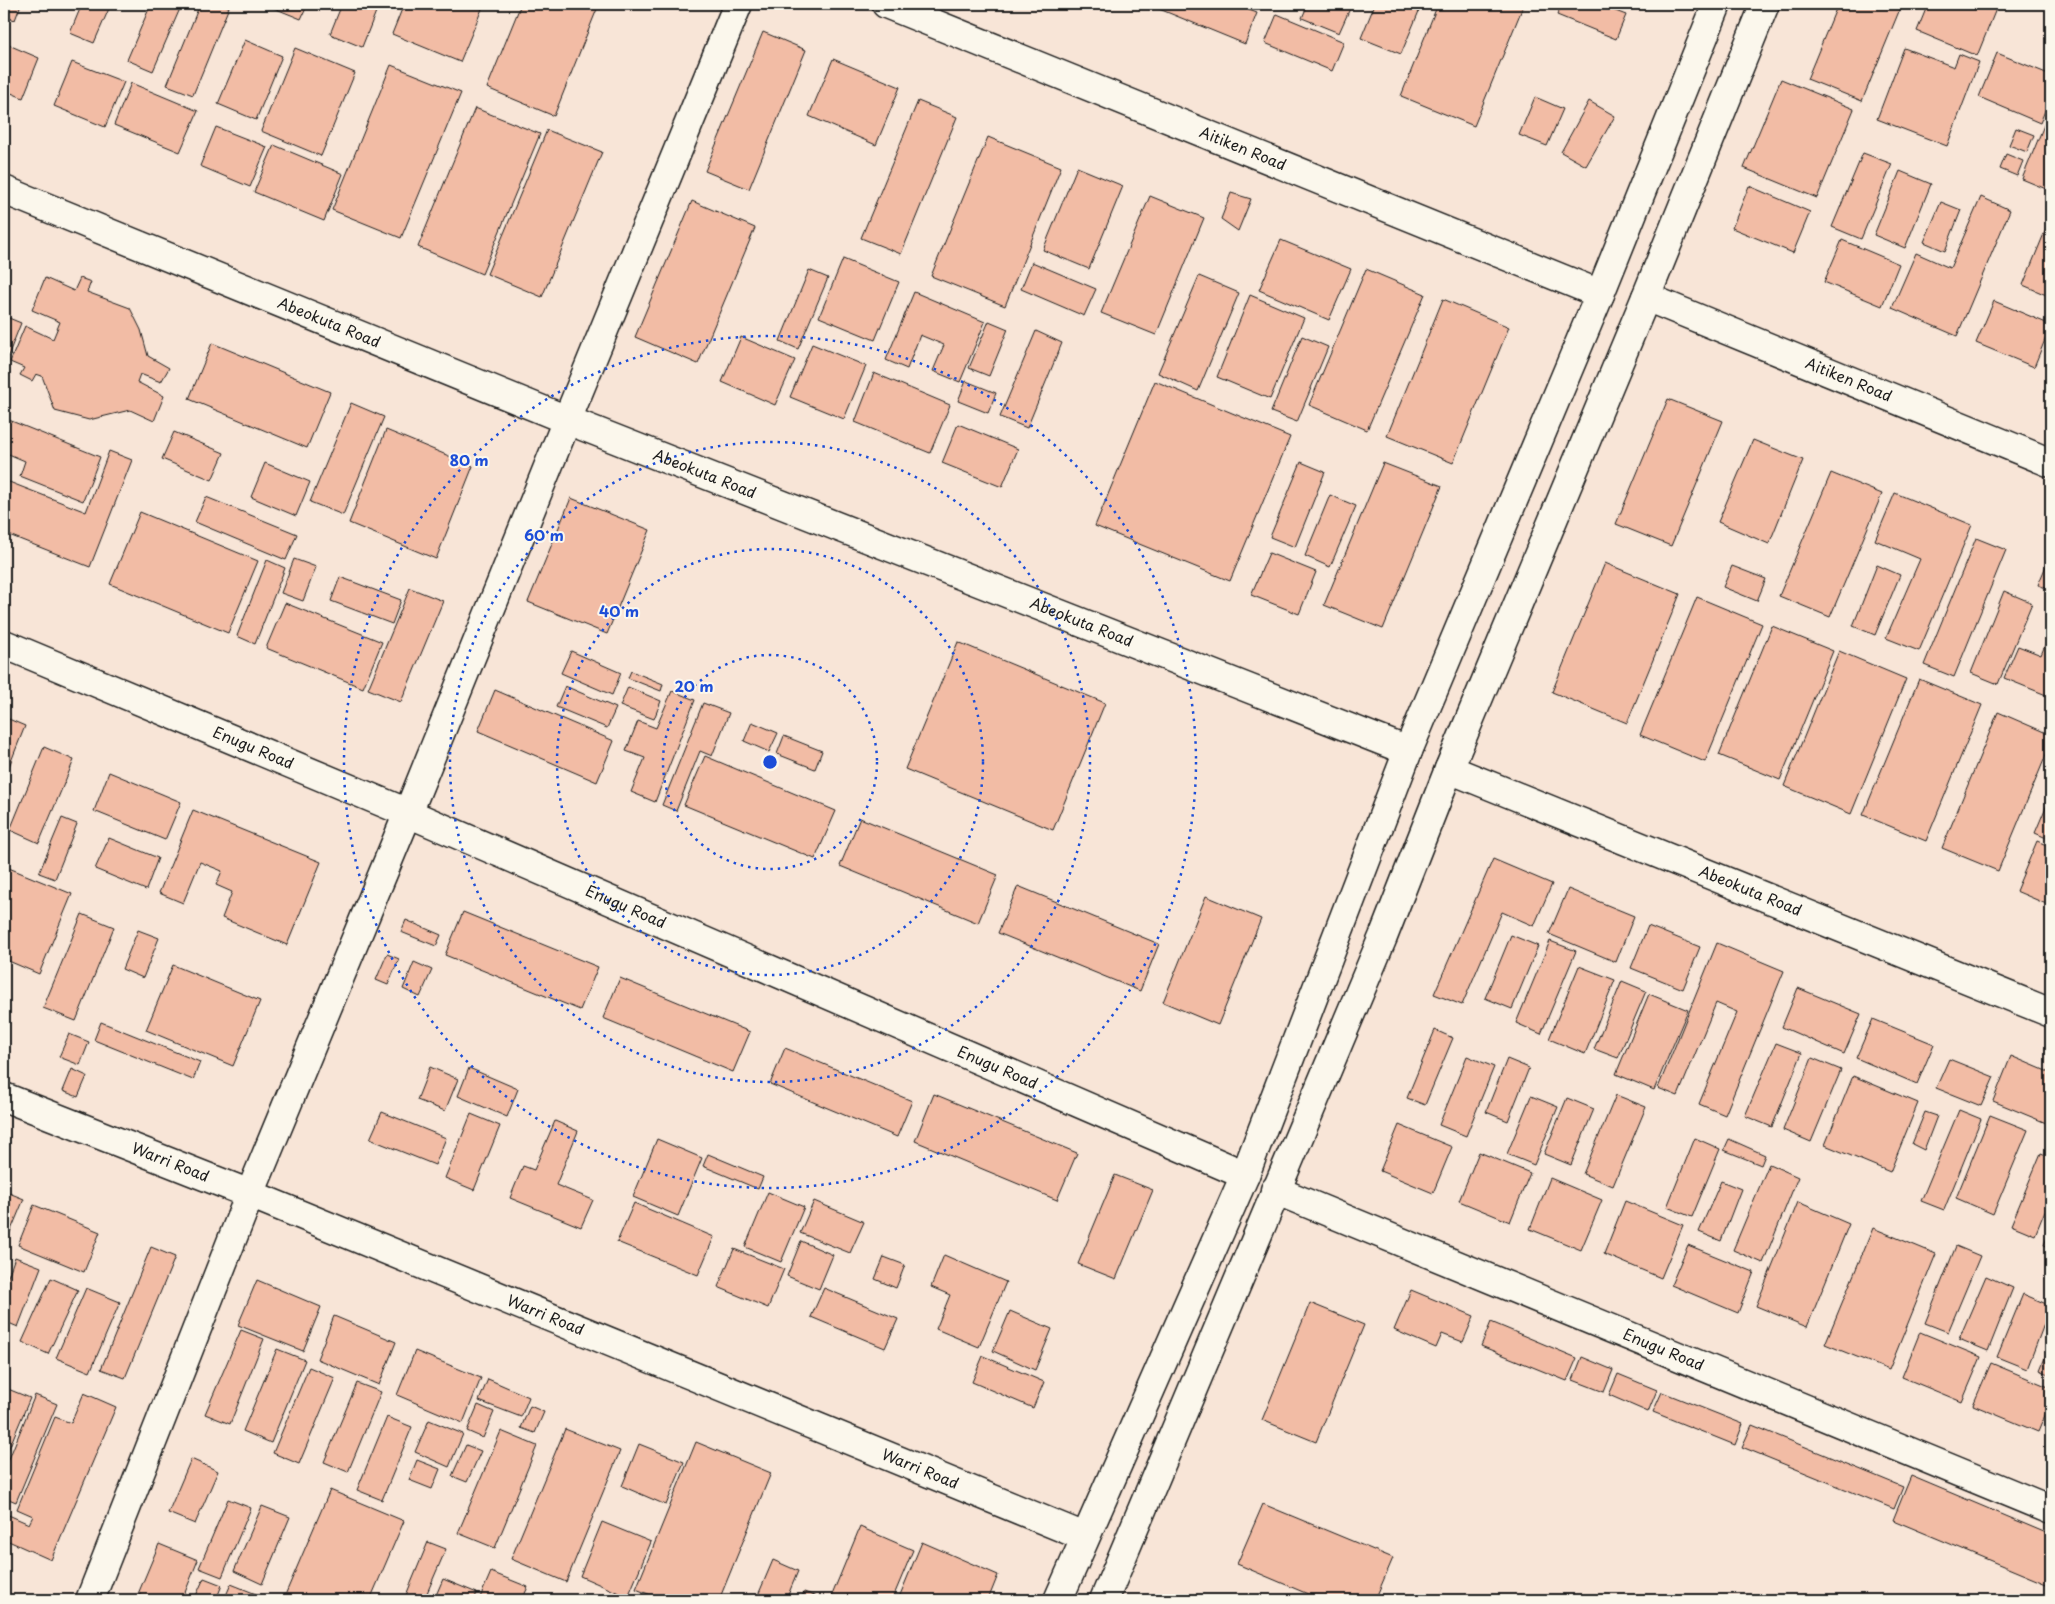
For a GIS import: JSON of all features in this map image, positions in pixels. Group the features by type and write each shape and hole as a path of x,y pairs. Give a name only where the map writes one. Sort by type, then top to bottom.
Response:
{"main road":[{"path":"90,1600 250,1194 408,813 738,4"},
{"name":"Aitiken Road","path":"886,4 1600,294"},
{"path":"1058,1600 1246,1175 1408,751 1600,294 1717,4"},
{"path":"1104,1600 1383,937 1449,769 1646,297 1764,4"},
{"name":"Abeokuta Road","path":"4,190 567,420 1408,751"},
{"name":"Aitiken Road","path":"1646,297 2051,464"},
{"name":"Enugu Road","path":"4,644 408,813 1246,1175"},
{"name":"Abeokuta Road","path":"1449,769 2051,1013"},
{"path":"1343,919 1383,937"},
{"name":"Warri Road","path":"4,1097 250,1194 1085,1537"},
{"name":"Enugu Road","path":"1275,1190 2051,1510"}],"building":[{"path":"4,4 21,4 15,20 4,16"},
{"path":"82,4 111,4 94,43 70,33"},
{"path":"151,4 182,4 153,71 127,60"},
{"path":"200,4 222,4 229,7 193,95 167,85"},
{"path":"264,4 308,4 301,19"},
{"path":"342,4 379,4 362,47 330,34"},
{"path":"404,4 484,4 460,62 392,34"},
{"path":"521,4 599,4 554,116 487,88"},
{"path":"1147,4 1233,4 1257,13 1245,44"},
{"path":"1308,4 1352,4 1339,33 1302,18"},
{"path":"1375,4 1422,4 1401,54 1361,38"},
{"path":"1438,4 1524,4 1474,126 1401,96"},
{"path":"1562,4 1597,4 1626,15 1616,39 1557,15"},
{"path":"1838,4 1902,4 1862,101 1807,79"},
{"path":"1928,4 1984,4 1996,9 1977,56 1917,31"},
{"path":"1277,14 1344,42 1332,71 1265,43"},
{"path":"763,32 806,50 749,189 705,171"},
{"path":"245,40 282,56 256,120 218,104"},
{"path":"4,43 39,58 23,98 4,90"},
{"path":"295,48 355,73 321,156 261,131"},
{"path":"1904,48 1954,67 1959,54 1979,62 1947,146 1877,119"},
{"path":"1997,53 2051,75 2051,96 2040,123 1979,97"},
{"path":"833,59 900,87 876,145 809,116"},
{"path":"72,62 124,82 105,127 54,106"},
{"path":"391,65 461,93 401,238 332,210"},
{"path":"1781,79 1854,109 1817,198 1744,168"},
{"path":"131,83 198,111 180,152 114,125"},
{"path":"1535,97 1563,109 1547,146 1519,135"},
{"path":"918,101 957,117 901,254 861,238"},
{"path":"1589,101 1615,116 1586,166 1561,152"},
{"path":"475,108 540,134 482,274 418,247"},
{"path":"2051,108 2051,191 2022,179"},
{"path":"216,127 267,147 250,187 200,166"},
{"path":"2016,128 2034,135 2027,152 2009,145"},
{"path":"547,130 602,152 542,297 487,274"},
{"path":"988,137 1061,167 1005,306 931,276"},
{"path":"274,145 343,174 324,221 254,192"},
{"path":"1863,153 1892,164 1861,239 1832,227"},
{"path":"2006,154 2023,161 2017,176 2000,169"},
{"path":"1077,167 1123,186 1089,269 1043,250"},
{"path":"1900,171 1931,184 1905,248 1874,235"},
{"path":"1749,186 1810,212 1793,253 1732,228"},
{"path":"1231,193 1251,199 1238,231 1221,219"},
{"path":"1150,196 1204,218 1156,335 1101,313"},
{"path":"1981,197 2010,210 1957,336 1892,308 1916,253 1950,268"},
{"path":"692,201 755,228 698,364 635,337"},
{"path":"1941,202 1961,210 1945,251 1924,242"},
{"path":"2048,224 2051,225 2051,297 2023,285"},
{"path":"1281,240 1351,269 1329,320 1259,290"},
{"path":"1842,240 1899,264 1882,306 1824,282"},
{"path":"843,259 899,282 875,340 819,317"},
{"path":"1032,262 1096,289 1084,316 1021,289"},
{"path":"1366,269 1425,294 1367,430 1309,405"},
{"path":"809,270 828,278 798,349 780,341"},
{"path":"1199,276 1239,293 1198,391 1158,373"},
{"path":"45,278 74,291 80,278 91,282 87,292 130,308 141,330 148,356 169,368 161,382 140,374 137,382 164,396 154,421 130,410 89,420 55,411 42,376 36,374 32,381 20,375 24,368 10,362 25,326 53,339 60,322 32,310"},
{"path":"914,292 985,322 960,382 933,371 944,345 920,335 907,369 886,360"},
{"path":"1250,295 1304,318 1270,399 1217,377"},
{"path":"1443,299 1509,327 1453,463 1387,436"},
{"path":"1994,301 2051,325 2034,367 1976,343"},
{"path":"4,316 21,323 4,366"},
{"path":"989,321 1008,329 989,376 969,368"},
{"path":"1036,331 1062,343 1027,428 1000,417"},
{"path":"1302,336 1328,347 1297,422 1271,412"},
{"path":"741,337 795,360 775,405 722,382"},
{"path":"212,343 330,392 307,448 189,399"},
{"path":"812,344 866,366 844,419 790,397"},
{"path":"874,373 950,405 930,453 855,422"},
{"path":"966,381 996,393 988,413 958,401"},
{"path":"1155,381 1290,437 1230,581 1095,526"},
{"path":"1668,399 1723,421 1671,546 1616,524"},
{"path":"351,403 384,417 343,515 310,502"},
{"path":"4,418 100,457 83,501 20,476 25,461 4,452"},
{"path":"958,424 1018,449 1002,487 942,463"},
{"path":"386,430 473,466 436,559 349,523"},
{"path":"174,432 224,453 212,480 162,459"},
{"path":"1753,440 1803,460 1769,544 1718,522"},
{"path":"109,451 132,460 90,567 4,533 4,480 86,512"},
{"path":"1301,462 1325,472 1295,547 1270,537"},
{"path":"265,463 310,482 296,516 251,497"},
{"path":"1383,463 1442,486 1383,629 1324,605"},
{"path":"1831,473 1882,494 1830,617 1779,596"},
{"path":"1895,493 1972,525 1919,651 1886,638 1920,559 1875,540"},
{"path":"1330,495 1356,506 1330,567 1305,556"},
{"path":"206,497 297,534 286,560 195,522"},
{"path":"571,498 650,530 607,634 528,602"},
{"path":"140,512 258,561 228,633 110,584"},
{"path":"1976,538 2006,550 1954,677 1924,665"},
{"path":"1269,553 1316,572 1299,614 1251,595"},
{"path":"2051,554 2051,590 2038,585"},
{"path":"294,559 316,567 303,601 281,593"},
{"path":"267,560 285,568 255,644 237,636"},
{"path":"1605,563 1680,594 1627,723 1552,692"},
{"path":"1877,565 1900,575 1875,635 1853,626"},
{"path":"1732,566 1766,579 1757,601 1723,587"},
{"path":"340,577 401,600 392,624 331,601"},
{"path":"410,588 443,601 401,702 368,689"},
{"path":"2004,591 2032,603 1998,684 1971,673"},
{"path":"1697,597 1762,624 1705,762 1640,735"},
{"path":"285,603 382,642 363,688 266,648"},
{"path":"1772,626 1833,651 1780,780 1719,755"},
{"path":"2051,631 2051,697 2004,678 2018,646 2041,655"},
{"path":"958,642 1105,703 1053,830 905,769"},
{"path":"571,651 621,673 612,695 561,673"},
{"path":"1839,651 1906,679 1851,814 1784,786"},
{"path":"631,671 663,684 661,691 628,678"},
{"path":"1919,679 1982,705 1926,841 1863,815"},
{"path":"565,686 616,708 607,728 556,707"},
{"path":"628,687 661,701 654,719 620,706"},
{"path":"495,690 614,741 597,782 478,731"},
{"path":"672,691 695,700 655,802 631,792 645,758 626,751 638,721 656,728"},
{"path":"703,703 729,713 712,756 700,751 676,811 662,805"},
{"path":"1998,712 2051,735 2051,743 1998,871 1942,848"},
{"path":"4,717 25,726 6,774 4,773"},
{"path":"752,722 778,733 769,752 744,741"},
{"path":"784,736 822,751 815,769 777,754"},
{"path":"44,747 74,760 39,843 10,830"},
{"path":"705,756 836,811 815,859 684,805"},
{"path":"109,772 181,802 165,840 94,811"},
{"path":"2051,795 2051,840 2035,833"},
{"path":"193,810 321,862 287,945 222,918 232,892 216,885 222,871 200,862 183,903 159,893"},
{"path":"62,818 77,824 55,879 39,873"},
{"path":"860,818 998,875 978,923 840,866"},
{"path":"109,838 158,858 146,890 95,869"},
{"path":"2037,841 2051,847 2051,906 2016,891"},
{"path":"1493,859 1552,884 1534,926 1502,912 1462,1005 1434,994"},
{"path":"4,866 72,894 39,974 4,959"},
{"path":"1018,886 1159,944 1140,991 998,933"},
{"path":"1568,889 1634,916 1616,962 1549,934"},
{"path":"1206,896 1261,919 1218,1025 1163,1002"},
{"path":"463,912 598,967 580,1010 445,955"},
{"path":"82,914 114,927 76,1021 43,1008"},
{"path":"406,920 441,935 436,946 401,932"},
{"path":"1648,926 1700,947 1683,989 1631,968"},
{"path":"138,930 159,938 143,978 122,969"},
{"path":"1511,935 1538,946 1512,1009 1485,998"},
{"path":"1550,941 1576,951 1541,1034 1516,1023"},
{"path":"1717,943 1784,971 1725,1115 1699,1104 1737,1012 1716,1003 1678,1096 1658,1088"},
{"path":"387,954 399,959 388,985 376,980"},
{"path":"414,962 432,970 420,997 403,989"},
{"path":"173,965 260,1001 233,1066 146,1030"},
{"path":"1579,966 1615,980 1585,1054 1549,1039"},
{"path":"620,978 750,1032 733,1072 603,1018"},
{"path":"1622,981 1646,991 1618,1058 1594,1049"},
{"path":"1798,988 1861,1014 1844,1054 1782,1027"},
{"path":"1649,994 1688,1010 1654,1090 1616,1074"},
{"path":"1873,1019 1934,1044 1917,1084 1856,1058"},
{"path":"101,1022 200,1062 193,1080 94,1040"},
{"path":"1435,1030 1453,1038 1425,1105 1407,1098"},
{"path":"69,1034 89,1042 80,1065 59,1057"},
{"path":"1776,1043 1802,1053 1772,1127 1745,1116"},
{"path":"785,1048 912,1101 897,1137 770,1084"},
{"path":"1467,1056 1494,1067 1466,1136 1439,1125"},
{"path":"2011,1056 2051,1073 2051,1125 1993,1101"},
{"path":"1812,1058 1841,1070 1811,1142 1783,1130"},
{"path":"1507,1059 1529,1068 1508,1121 1486,1112"},
{"path":"1949,1059 1994,1077 1981,1106 1936,1088"},
{"path":"430,1067 458,1079 445,1111 417,1100"},
{"path":"469,1068 518,1089 507,1117 458,1096"},
{"path":"72,1069 87,1076 78,1097 63,1091"},
{"path":"1853,1076 1918,1103 1890,1172 1825,1145"},
{"path":"934,1094 1077,1153 1057,1200 915,1141"},
{"path":"1616,1095 1646,1107 1613,1186 1583,1174"},
{"path":"1531,1096 1558,1107 1534,1165 1507,1154"},
{"path":"1567,1098 1594,1109 1571,1165 1544,1154"},
{"path":"1959,1110 1981,1119 1944,1210 1921,1201"},
{"path":"382,1112 446,1138 435,1165 370,1139"},
{"path":"1925,1112 1937,1116 1924,1150 1912,1144"},
{"path":"471,1114 500,1126 474,1190 445,1178"},
{"path":"1990,1115 2028,1130 1993,1214 1956,1198"},
{"path":"555,1121 578,1131 556,1185 593,1200 581,1227 510,1198 523,1166 534,1170"},
{"path":"1399,1125 1452,1147 1433,1193 1380,1171"},
{"path":"1695,1138 1720,1149 1692,1217 1667,1207"},
{"path":"657,1139 702,1158 678,1216 633,1197"},
{"path":"1729,1139 1765,1155 1761,1165 1724,1150"},
{"path":"1479,1152 1530,1173 1510,1222 1459,1201"},
{"path":"2041,1153 2051,1157 2051,1196 2035,1235 2011,1225"},
{"path":"708,1154 763,1177 758,1189 703,1166"},
{"path":"1769,1164 1798,1177 1763,1263 1733,1250"},
{"path":"1115,1175 1153,1190 1116,1279 1078,1264"},
{"path":"1550,1178 1602,1200 1581,1250 1530,1229"},
{"path":"1721,1181 1741,1189 1721,1241 1699,1232"},
{"path":"4,1191 24,1199 6,1242 4,1241"},
{"path":"768,1192 804,1207 781,1262 745,1247"},
{"path":"814,1201 864,1222 850,1253 800,1233"},
{"path":"1625,1201 1683,1225 1661,1278 1604,1254"},
{"path":"1798,1202 1849,1224 1807,1327 1756,1306"},
{"path":"634,1203 714,1237 698,1275 617,1242"},
{"path":"34,1205 100,1232 84,1272 18,1245"},
{"path":"2051,1227 2051,1248 2044,1245"},
{"path":"1873,1228 1936,1254 1889,1370 1825,1344"},
{"path":"801,1241 833,1255 819,1289 787,1276"},
{"path":"1688,1245 1754,1272 1738,1313 1671,1285"},
{"path":"1956,1246 1980,1256 1948,1332 1925,1323"},
{"path":"151,1247 175,1257 125,1378 101,1369"},
{"path":"734,1249 784,1269 768,1308 718,1287"},
{"path":"944,1255 1006,1282 979,1347 936,1329 950,1295 931,1287"},
{"path":"15,1257 41,1267 18,1327 4,1321 4,1288"},
{"path":"884,1257 905,1265 896,1288 875,1279"},
{"path":"1986,1276 2013,1288 1988,1351 1959,1339"},
{"path":"51,1278 78,1290 48,1354 22,1342"},
{"path":"257,1280 321,1307 303,1351 238,1325"},
{"path":"86,1288 120,1302 90,1372 56,1358"},
{"path":"824,1288 898,1319 885,1348 811,1317"},
{"path":"1411,1290 1474,1316 1463,1342 1442,1334 1436,1348 1394,1330"},
{"path":"2023,1294 2051,1306 2027,1369 1997,1357"},
{"path":"1310,1303 1364,1325 1316,1442 1262,1420"},
{"path":"1010,1311 1052,1329 1035,1370 993,1351"},
{"path":"334,1316 396,1342 379,1385 317,1359"},
{"path":"1491,1322 1577,1358 1567,1381 1481,1346"},
{"path":"241,1330 264,1339 230,1424 205,1414"},
{"path":"1920,1332 1981,1357 1962,1402 1902,1377"},
{"path":"2051,1343 2051,1375 2040,1370"},
{"path":"277,1349 305,1360 271,1443 243,1431"},
{"path":"415,1351 481,1378 463,1423 397,1395"},
{"path":"983,1356 1044,1382 1033,1408 972,1382"},
{"path":"1582,1357 1613,1370 1604,1392 1573,1380"},
{"path":"1991,1363 2051,1388 2051,1401 2038,1432 1973,1405"},
{"path":"309,1367 335,1378 299,1464 273,1453"},
{"path":"1618,1374 1657,1390 1648,1412 1609,1395"},
{"path":"488,1379 529,1397 521,1417 479,1401"},
{"path":"357,1383 381,1392 348,1472 324,1462"},
{"path":"8,1389 30,1398 4,1460 4,1399"},
{"path":"1662,1392 1743,1424 1735,1445 1653,1412"},
{"path":"84,1393 116,1407 51,1560 4,1539 4,1513 29,1524 33,1516 17,1509 55,1417 71,1423"},
{"path":"35,1395 57,1404 16,1502 4,1497 4,1471"},
{"path":"478,1405 494,1412 483,1438 467,1431"},
{"path":"530,1406 544,1412 535,1433 521,1428"},
{"path":"387,1417 412,1427 382,1500 357,1490"},
{"path":"429,1420 463,1434 449,1467 415,1452"},
{"path":"1752,1425 1903,1487 1894,1509 1742,1447"},
{"path":"565,1429 620,1451 566,1582 511,1559"},
{"path":"501,1431 537,1446 495,1548 458,1533"},
{"path":"696,1442 771,1473 719,1600 663,1600 636,1589"},
{"path":"639,1444 684,1462 666,1505 622,1486"},
{"path":"466,1445 481,1451 467,1482 452,1476"},
{"path":"191,1459 218,1471 195,1524 168,1513"},
{"path":"417,1460 440,1469 432,1489 409,1480"},
{"path":"1911,1476 2051,1535 2051,1586 1893,1520"},
{"path":"330,1490 404,1521 370,1600 283,1600"},
{"path":"228,1499 251,1508 222,1577 199,1568"},
{"path":"1263,1504 1393,1558 1375,1600 1322,1600 1237,1564"},
{"path":"262,1506 290,1517 262,1584 234,1571"},
{"path":"602,1522 651,1542 628,1597 580,1576"},
{"path":"860,1527 913,1550 892,1600 844,1600 832,1595"},
{"path":"428,1542 446,1549 424,1600 404,1600"},
{"path":"922,1542 998,1575 988,1600 898,1600"},
{"path":"159,1544 198,1560 182,1600 152,1600 138,1594"},
{"path":"773,1560 798,1571 786,1600 756,1600"},
{"path":"491,1572 528,1587 522,1600 479,1600"},
{"path":"204,1578 222,1585 216,1600 194,1600"},
{"path":"443,1579 477,1593 474,1600 434,1600"},
{"path":"231,1584 271,1600 224,1600"},
{"path":"804,1592 826,1600 801,1600"}]}
